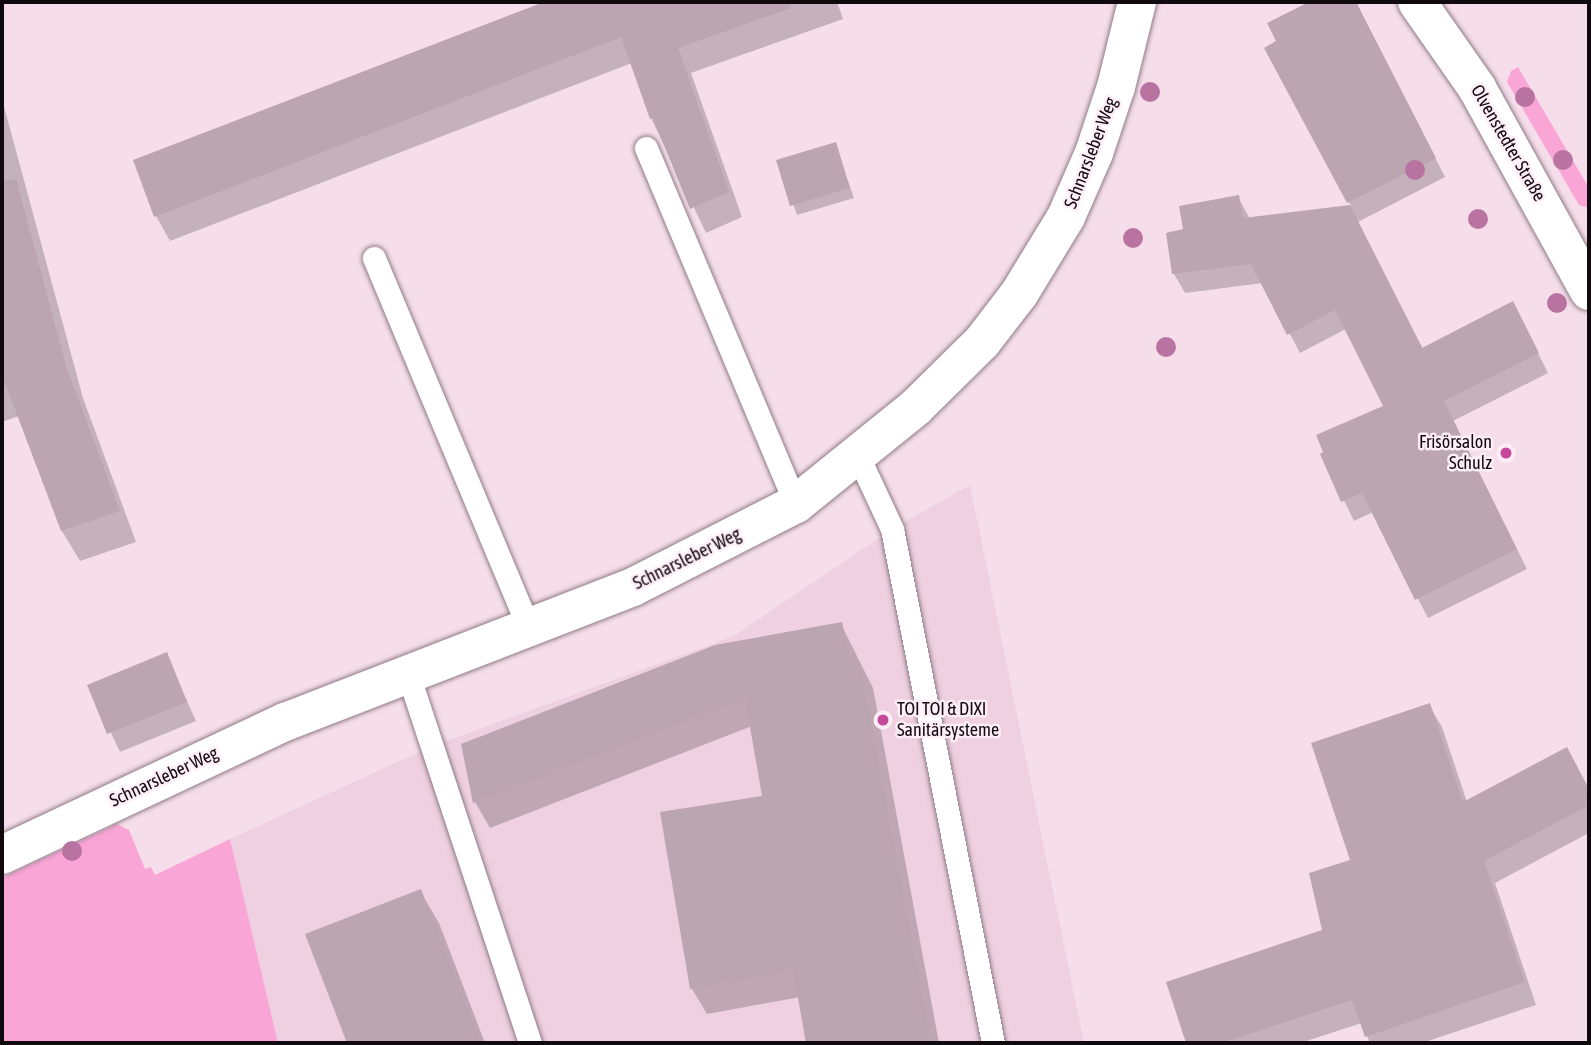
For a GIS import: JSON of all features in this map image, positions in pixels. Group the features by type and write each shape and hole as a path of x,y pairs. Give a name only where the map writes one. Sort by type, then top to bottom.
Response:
{"street":[{"name":"Schnarsleber Weg","path":"2,855 285,722 633,587 796,504 916,407 982,342 1051,244 1094,153 1116,87 1137,2"},
{"name":"Olvenstedter Straße","path":"1417,2 1477,88 1589,291"}],"lane":[{"path":"646,148 796,504"},
{"path":"373,258 528,626"},
{"path":"858,456 892,529 993,1043"},
{"path":"408,674 530,1043"}],"shaded area":[{"path":"1518,67 1589,188 1589,208 1579,205 1507,82 1511,71"},
{"path":"970,485 1084,1043 278,1043 230,839 430,747 734,636 892,529"},
{"path":"117,824 129,830 145,869 151,867 155,875 230,839 278,1043 2,1043 2,878"}],"building":[{"path":"544,2 790,2 791,8 678,48 729,192 690,209 653,118 650,119 621,37 154,217 133,160"},
{"path":"1309,2 1356,2 1436,158 1347,203 1264,48 1276,41 1267,23"},
{"path":"836,142 850,188 790,206 776,160"},
{"path":"16,179 66,366 120,511 61,531 2,375 2,181"},
{"path":"1239,195 1243,218 1350,205 1422,348 1513,301 1539,353 1444,401 1517,549 1415,600 1362,493 1341,502 1320,454 1323,452 1316,435 1383,406 1335,310 1287,335 1251,264 1172,274 1166,233 1183,229 1179,206"},
{"path":"842,622 850,662 859,661 931,1043 806,1043 793,970 690,989 660,812 762,796 745,698 473,803 461,744 715,645"},
{"path":"167,652 187,702 107,734 87,685"},
{"path":"1430,703 1463,802 1567,747 1589,789 1589,805 1484,861 1525,982 1365,1037 1352,1000 1221,1043 1186,1043 1166,982 1322,930 1309,873 1350,860 1311,743"},
{"path":"421,889 480,1043 347,1043 305,934"}],"place":[{"name":"Frisörsalon Schulz","path":"1506,453"},
{"name":"TOI TOI & DIXI Sanitärsysteme","path":"883,720"}]}
